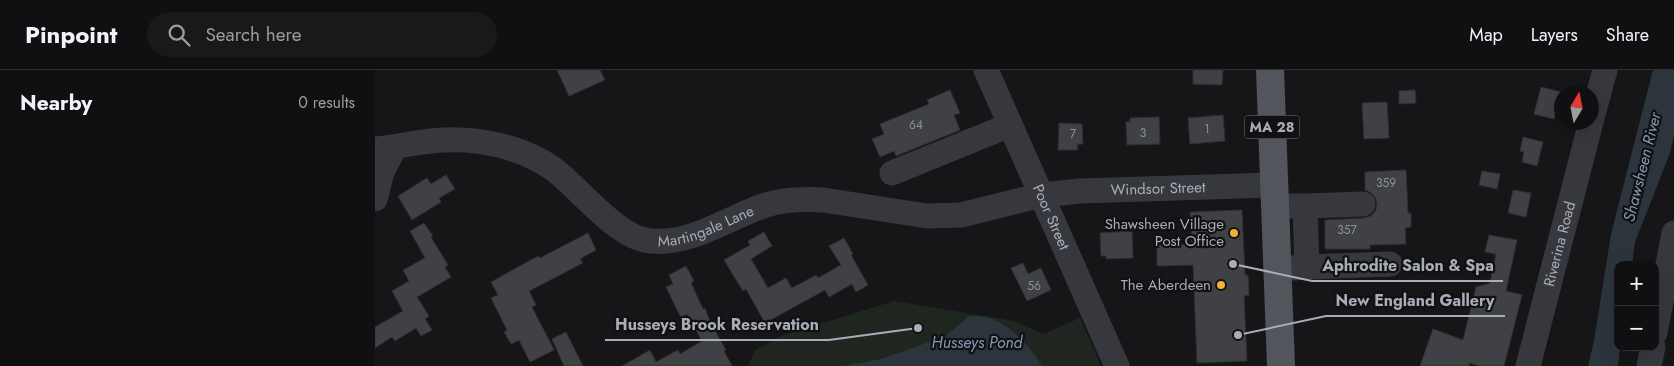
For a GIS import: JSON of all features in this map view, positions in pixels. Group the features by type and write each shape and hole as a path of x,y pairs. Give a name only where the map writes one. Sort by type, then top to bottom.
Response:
{"main road":[{"name":"MA 28","path":"1270,70 1281,366"}],"street":[{"name":"Poor Street","path":"986,70 1117,366"},
{"name":"Riverina Road","path":"1599,92 1605,70"},
{"path":"892,173 1010,125"},
{"name":"Riverina Road","path":"1528,366 1589,130"},
{"name":"Martingale Lane","path":"375,199 382,172 385,148 445,140 484,143 520,151 551,168 619,227 640,239 653,241 681,238 695,234 768,204 782,201 823,200 927,216 944,216 978,212 1042,195"},
{"name":"Windsor Street","path":"1042,195 1080,191 1274,195 1305,206 1363,204"},
{"path":"1305,206 1307,268"},
{"path":"1659,311 1674,233"},
{"path":"1277,269 1390,264"},
{"path":"1649,366 1652,351"}],"shaded area":[{"path":"894,301 1015,321 1043,334 1080,318 1101,366 748,366 755,350 781,336"}],"water":[{"name":"Shawsheen River","path":"1653,70 1674,70 1674,135 1670,153 1635,242 1633,261 1614,261 1614,351 1620,351 1618,366 1588,366 1594,341 1611,234"},
{"name":"Husseys Pond","path":"969,316 987,317 1013,331 1032,351 1042,366 843,366 881,359 946,336"}],"building":[{"path":"557,70 600,70 605,80 569,96"},
{"path":"1193,70 1223,70 1222,85 1193,84"},
{"path":"1541,87 1554,90 1554,119 1534,114"},
{"path":"950,90 960,113 954,115 960,130 896,156 894,151 880,157 872,139 884,134 880,124 929,104 927,100"},
{"path":"1415,90 1416,103 1399,104 1399,91"},
{"path":"1387,102 1389,138 1364,139 1362,103"},
{"path":"1223,115 1225,141 1190,144 1188,118"},
{"path":"1159,117 1160,144 1127,145 1126,122 1130,122 1130,118"},
{"path":"1059,123 1082,124 1083,144 1078,144 1077,150 1058,150"},
{"path":"1523,137 1543,142 1537,166 1522,162 1524,152 1520,151"},
{"path":"1406,170 1408,213 1411,213 1411,227 1405,228 1406,244 1370,245 1370,249 1325,249 1325,220 1364,218 1371,216 1376,210 1375,197 1365,190 1365,172"},
{"path":"1482,171 1500,174 1497,189 1479,185"},
{"path":"446,175 455,189 439,198 441,202 412,220 398,196 427,178 431,184"},
{"path":"1513,190 1531,193 1526,217 1508,213"},
{"name":"The Aberdeen","path":"1242,210 1245,275 1248,275 1249,295 1244,296 1247,361 1197,363 1193,265 1157,266 1157,245 1192,244 1190,212"},
{"path":"424,223 448,265 445,267 451,277 417,297 429,316 425,319 432,330 421,336 416,328 395,341 392,337 375,348 375,327 403,311 392,291 409,281 403,270 425,258 410,231"},
{"path":"1132,231 1133,258 1106,259 1106,256 1101,256 1100,233"},
{"path":"764,232 772,246 751,259 768,288 786,278 792,288 816,275 818,278 841,265 829,246 844,238 868,285 856,292 852,284 829,297 825,290 765,323 746,289 743,291 724,260 750,245 748,241"},
{"path":"588,233 596,250 580,259 583,263 529,291 536,305 532,307 554,350 530,362 519,340 511,344 504,332 507,330 491,298 498,295 491,282 538,256 540,258"},
{"path":"1489,235 1517,240 1506,291 1522,295 1504,366 1480,366 1469,363 1469,366 1420,366 1433,329 1463,340 1476,287 1490,283 1496,254 1485,252"},
{"path":"1023,263 1028,274 1041,268 1051,290 1027,301 1011,268"},
{"path":"686,266 694,281 691,283 726,350 724,351 732,366 622,366 650,350 656,362 678,350 680,354 702,341 687,314 681,318 666,287 673,284 669,275"},
{"path":"566,332 583,366 564,366 552,339"}],"place":[{"name":"Shawsheen Village Post Office","path":"1234,233"},
{"name":"Aphrodite Salon & Spa","path":"1233,264"},
{"name":"The Aberdeen","path":"1221,285"},
{"name":"Husseys Brook Reservation","path":"918,328"},
{"name":"New England Gallery","path":"1238,335"}]}
